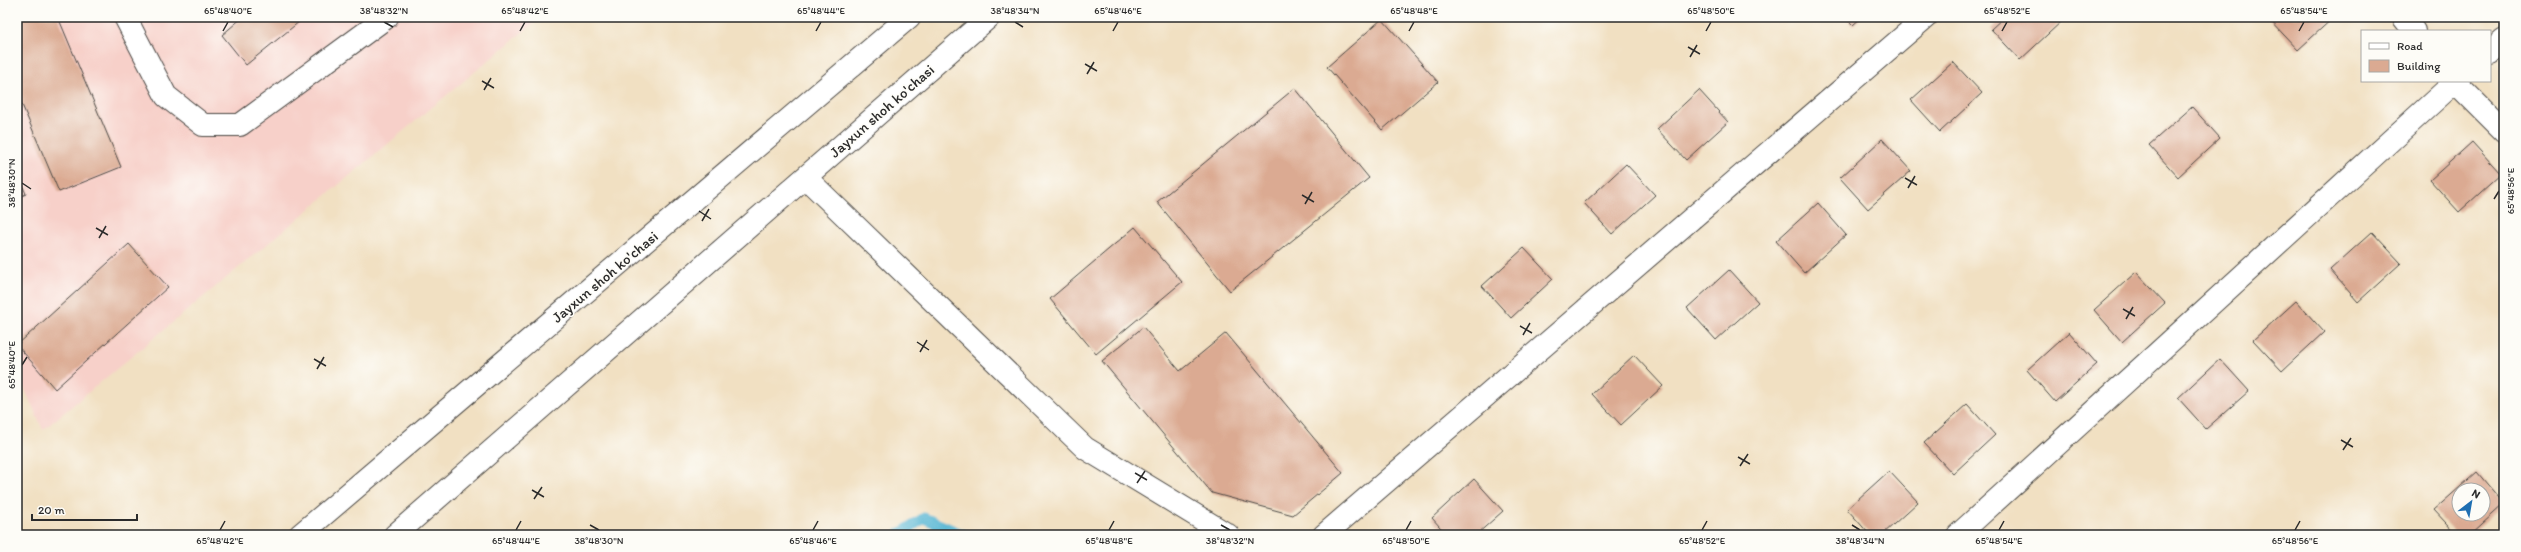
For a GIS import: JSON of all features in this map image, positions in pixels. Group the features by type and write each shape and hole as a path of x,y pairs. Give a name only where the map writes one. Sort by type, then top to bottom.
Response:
{"main road":[{"path":"132,20 166,96 203,125 240,124 387,17"},
{"name":"Jayxun shoh ko'chasi","path":"300,535 909,17"},
{"name":"Jayxun shoh ko'chasi","path":"395,535 989,17"},
{"path":"1324,535 1926,17"},
{"path":"2402,17 2413,30"},
{"path":"2491,51 2504,40"},
{"path":"1958,535 2454,82"},
{"path":"2456,82 2504,131"},
{"path":"806,178 1085,448 1228,535"}],"shaded area":[{"path":"17,17 541,17 43,430 17,372"}],"building":[{"path":"17,17 58,17 121,167 59,192 17,93"},
{"path":"243,17 305,17 246,65 222,35"},
{"path":"1845,17 1862,17 1853,25"},
{"path":"2004,17 2058,17 2062,21 2020,60 1991,29"},
{"path":"2271,17 2334,17 2298,50 2269,19"},
{"path":"1382,19 1438,82 1382,130 1327,67"},
{"path":"1953,62 1982,93 1940,132 1911,100"},
{"path":"1295,88 1369,178 1230,291 1157,202"},
{"path":"1699,90 1728,122 1686,160 1657,129"},
{"path":"2192,107 2220,138 2178,177 2149,145"},
{"path":"1882,139 1911,171 1868,209 1840,178"},
{"path":"2472,142 2501,174 2459,212 2430,180"},
{"path":"1626,164 1655,195 1612,234 1584,203"},
{"path":"17,172 26,194 17,198"},
{"path":"1818,203 1846,235 1804,273 1776,241"},
{"path":"1135,227 1182,282 1096,354 1050,299"},
{"path":"2372,232 2401,263 2358,302 2330,270"},
{"path":"129,244 168,287 55,389 17,345"},
{"path":"1524,248 1553,279 1511,318 1482,286"},
{"path":"1729,270 1758,302 1716,340 1687,308"},
{"path":"2136,272 2165,303 2122,342 2094,310"},
{"path":"2296,301 2324,332 2282,371 2253,340"},
{"path":"1143,327 1180,371 1226,333 1343,473 1293,515 1212,493 1102,361"},
{"path":"2069,332 2097,364 2055,402 2027,370"},
{"path":"1634,355 1663,386 1621,425 1592,394"},
{"path":"2220,359 2249,391 2206,429 2178,398"},
{"path":"1967,404 1995,435 1953,474 1924,443"},
{"path":"1889,471 1918,502 1882,535 1870,535 1847,509"},
{"path":"2477,472 2485,482 2466,482"},
{"path":"1474,479 1503,511 1476,535 1447,535 1432,518"},
{"path":"2491,489 2504,504 2491,516"},
{"path":"2451,495 2451,522 2484,522 2470,535 2457,535 2434,510"}],"waterway":[{"path":"898,535 924,518 964,535"}]}
